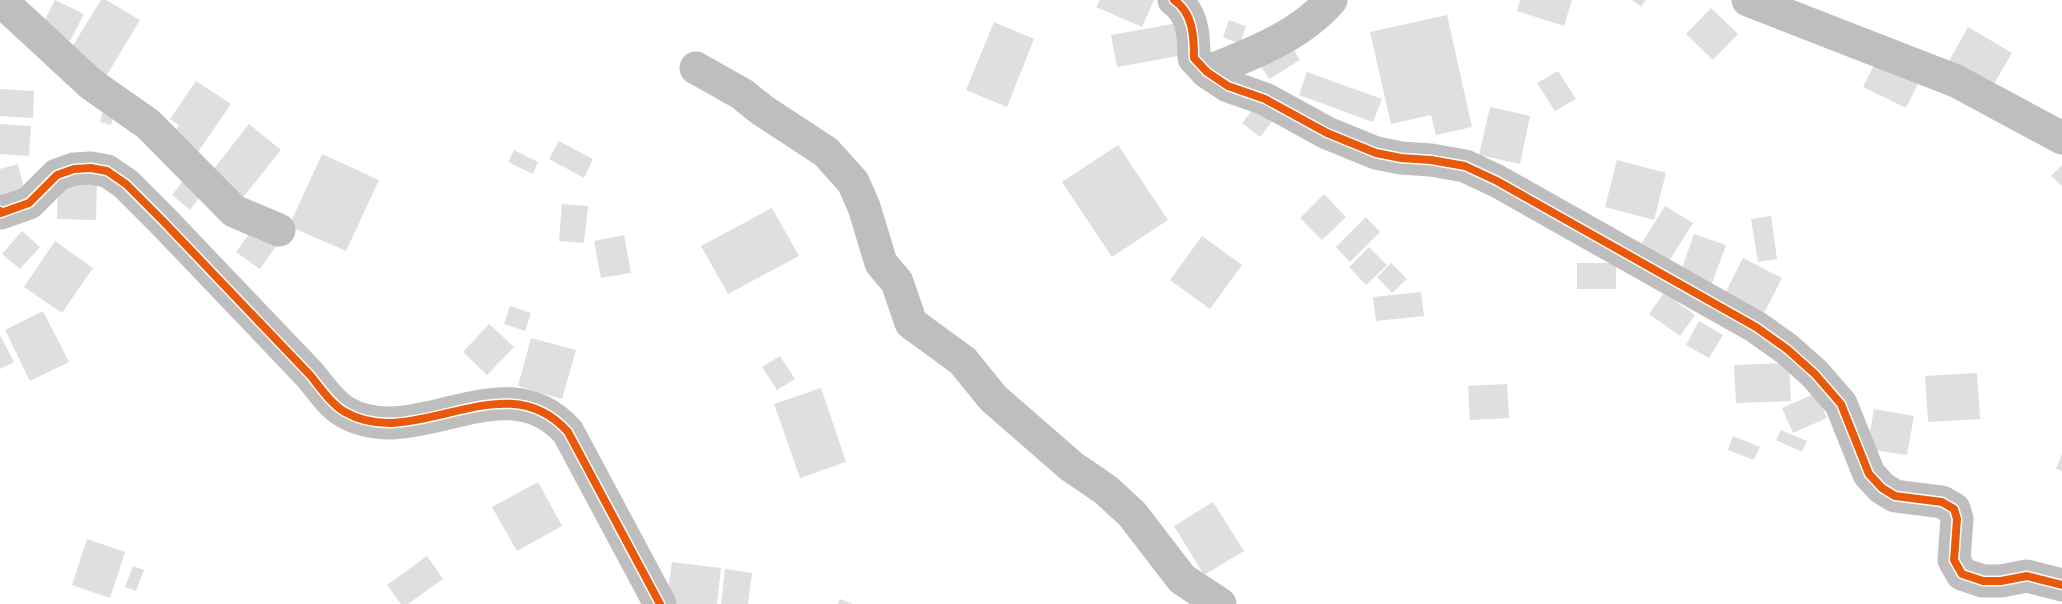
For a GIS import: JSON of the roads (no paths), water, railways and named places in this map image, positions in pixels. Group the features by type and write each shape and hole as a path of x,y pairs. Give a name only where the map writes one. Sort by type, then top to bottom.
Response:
{"street":[{"path":"1174,0 1184,7 1194,35 1194,58 1207,72 1228,86 1264,99 1327,133 1376,153 1465,166 1497,181 1756,327 1787,349 1815,374 1841,404 1869,474 1882,488 1895,496 1942,502 1953,509 1957,519 1954,560 1962,574 1983,581 2001,581 2027,576 2062,585"},
{"path":"1207,72 1259,51 1297,30 1331,0"},
{"path":"1748,0 1761,7 1956,81 2062,138"},
{"path":"0,2 91,84 148,124 234,211 279,230"},
{"path":"696,68 742,94 762,110 826,152 853,182 864,207 881,263 897,282 911,323 963,361 993,398 1071,466 1106,490 1132,514 1182,579 1220,604"},
{"path":"0,213 29,203 57,175 74,169 91,168 107,171 126,184 162,220 344,411 369,422 393,423 489,404 511,403 530,406 546,413 557,420 568,432 660,604"}]}
